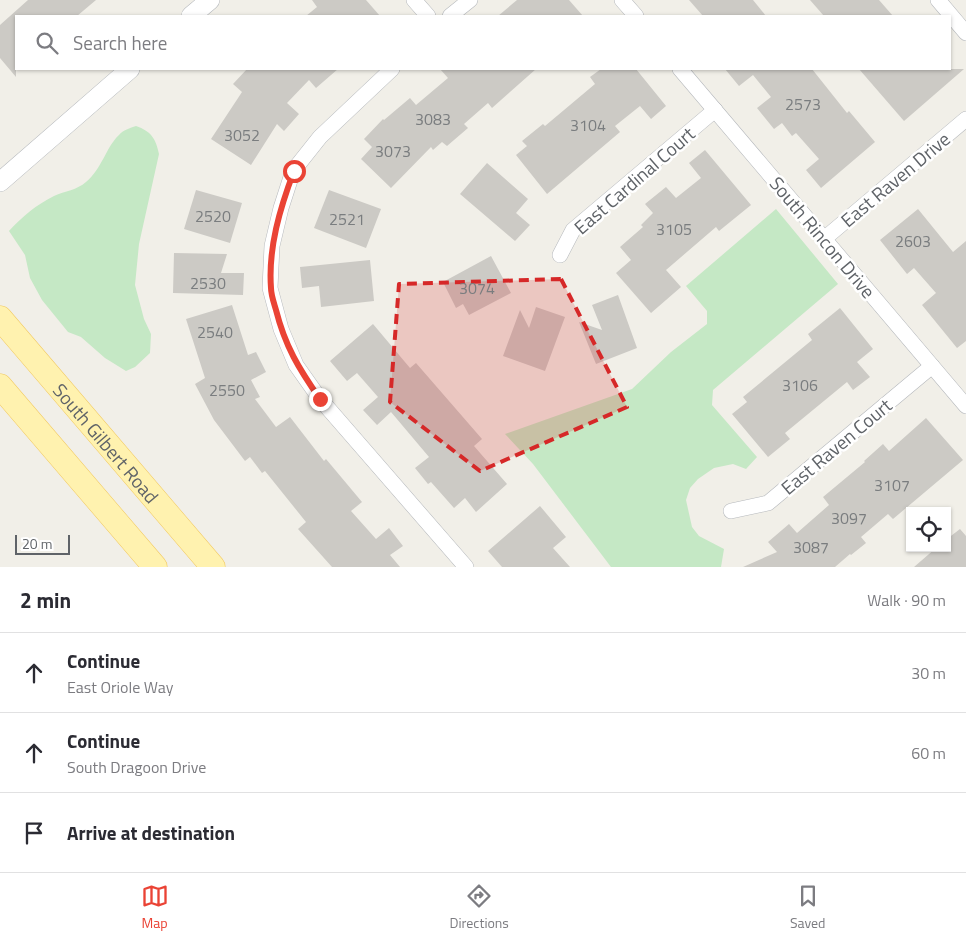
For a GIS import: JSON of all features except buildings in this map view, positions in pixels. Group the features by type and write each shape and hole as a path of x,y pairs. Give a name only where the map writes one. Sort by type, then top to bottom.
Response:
{"main road":[{"name":"South Gilbert Road","path":"0,318 212,567"},
{"path":"0,386 155,567"}],"street":[{"path":"192,15 210,0"},
{"path":"414,0 427,15"},
{"path":"451,9 470,0"},
{"path":"622,0 635,15"},
{"path":"938,0 951,15"},
{"path":"951,15 966,33"},
{"path":"0,182 129,70"},
{"path":"391,70 320,137 294,171 281,208 272,246 270,288 281,329 296,364 320,399 466,567"},
{"name":"South Rincon Drive","path":"681,70 966,406"},
{"name":"East Cardinal Court","path":"560,255 573,230 715,110"},
{"name":"East Raven Drive","path":"824,239 966,119"},
{"name":"East Raven Court","path":"731,511 768,503 932,366"}],"highlighted area":[{"path":"561,279 627,407 480,471 390,402 399,284"}],"green space":[{"path":"136,126 146,130 152,136 159,154 139,244 135,285 144,319 151,334 150,353 135,367 126,371 105,358 81,337 68,332 42,300 30,278 25,255 9,231 41,203 79,187 86,182 96,171 115,140 127,129"},
{"path":"776,209 838,284 713,390 712,405 757,457 746,469 733,464 714,468 698,479 690,488 686,500 692,527 699,536 724,549 721,567 611,567 533,464 505,434 632,389 671,352 707,324 707,311 686,286"}],"route":[{"path":"294,171 281,208 272,246 270,288 281,329 296,364 320,399"}]}
